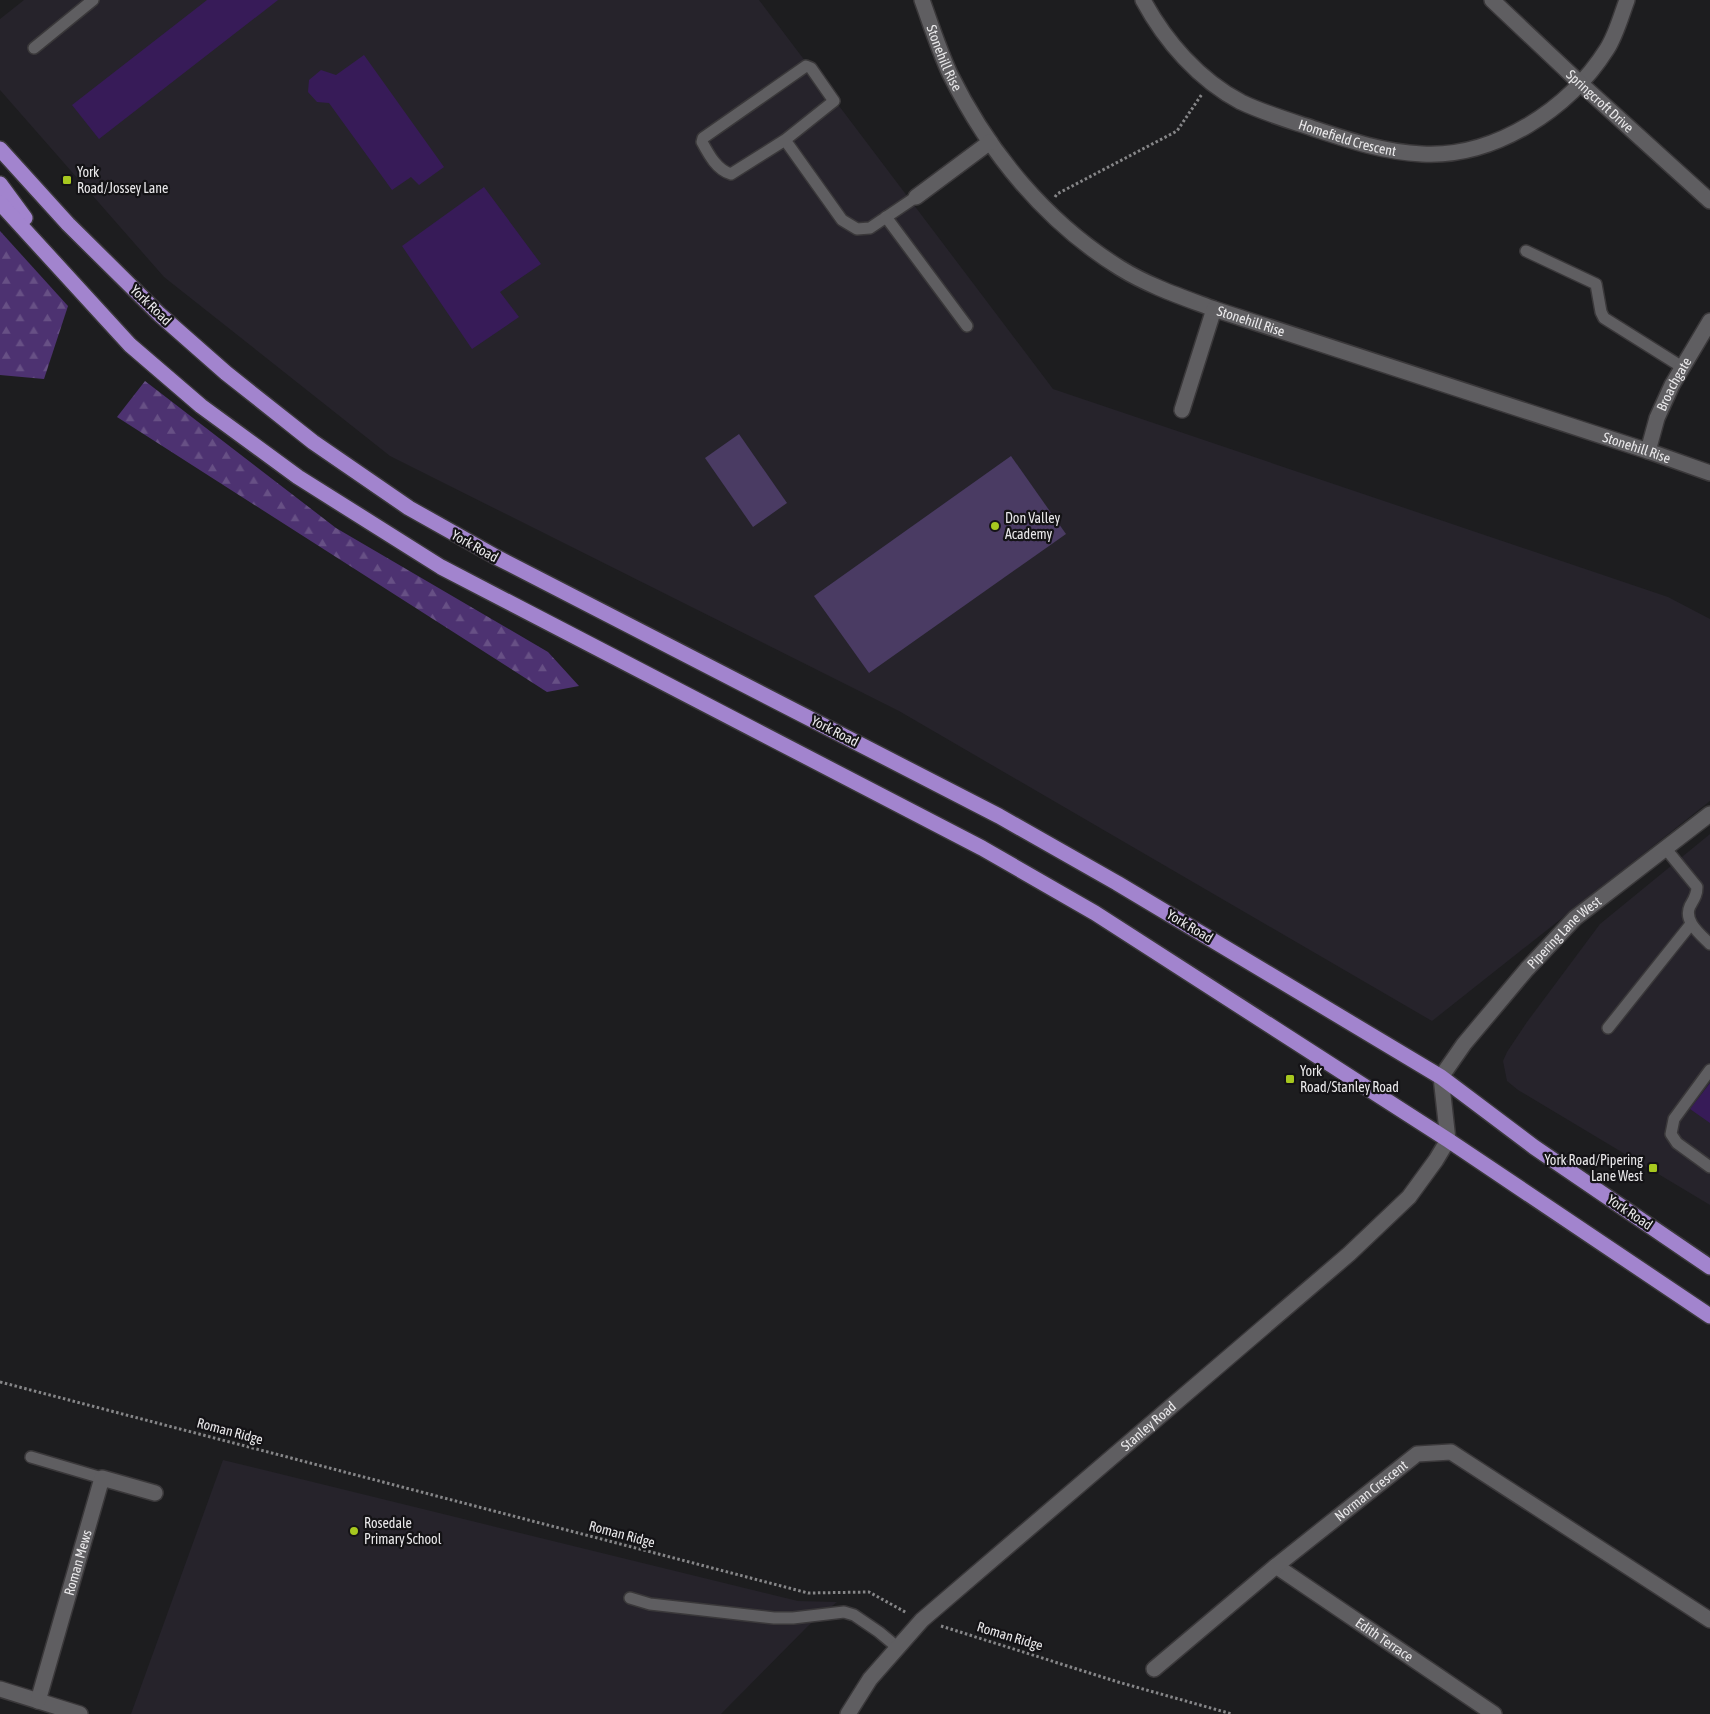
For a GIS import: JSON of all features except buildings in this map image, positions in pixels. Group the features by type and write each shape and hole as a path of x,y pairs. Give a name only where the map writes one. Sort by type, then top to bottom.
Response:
{"highway":[{"name":"York Road","path":"0,149 68,224 160,314 204,353 313,442 409,508 498,558 999,816 1117,883 1441,1077 1534,1147 1710,1267"},
{"path":"0,184 71,279"},
{"path":"0,203 130,345 201,406 298,477 441,567 982,848 1095,913 1448,1140 1710,1316"}],"street":[{"name":"Stonehill Rise","path":"922,0 950,73 968,109 1021,184 1045,209 1085,245 1122,269 1166,291 1214,309 1710,473"},
{"name":"Homefield Crescent","path":"1143,0 1166,38 1186,60 1211,81 1240,101 1275,116 1364,145 1385,150 1423,154 1454,152 1483,145 1520,130 1550,112 1581,84 1608,48 1627,0"},
{"name":"Springcroft Drive","path":"1492,0 1710,201"},
{"path":"916,197 990,142"},
{"path":"1182,410 1214,309"},
{"name":"Broachgate","path":"1648,451 1657,418 1672,385 1710,321"},
{"name":"Pipering Lane West","path":"1441,1077 1464,1044 1521,976 1575,918 1710,814"},
{"path":"1441,1077 1448,1140"},
{"name":"Stanley Road","path":"848,1714 870,1679 922,1620 1349,1254 1409,1197 1448,1140"},
{"name":"Norman Crescent","path":"1154,1669 1276,1566 1417,1454 1451,1452 1710,1620"},
{"path":"102,1478 155,1493"},
{"name":"Roman Mews","path":"38,1701 102,1478"},
{"name":"Edith Terrace","path":"1276,1566 1494,1714"},
{"path":"0,1688 80,1714"}],"lane":[{"path":"34,48 93,0"},
{"path":"806,66 811,68 834,101 786,140 731,174 723,172 702,142 702,138 806,66"},
{"path":"786,140 842,220 857,229 870,228 916,197"},
{"path":"886,218 967,326"},
{"path":"1526,251 1596,284 1601,312 1604,318 1682,367"},
{"path":"1666,849 1697,887 1697,895 1688,910 1691,924 1710,944"},
{"path":"1608,1028 1691,924"},
{"path":"1710,1070 1674,1119 1671,1134 1678,1143 1710,1167"},
{"path":"31,1457 102,1478"},
{"path":"630,1598 650,1604 774,1618 793,1618 844,1612 854,1615 897,1647"}],"path":[{"path":"1045,209 1057,194 1177,131 1211,81"},
{"name":"Roman Ridge","path":"0,1382 808,1593 869,1592 922,1620 1118,1682 1232,1714"}],"shaded area":[{"name":"Don Valley Academy","path":"24,0 759,0 1053,389 1668,597 1710,619 1710,801 1432,1021 899,711 390,456 164,277 0,90 0,19"},
{"path":"739,434 787,503 753,527 705,458"},
{"path":"1011,456 1066,534 869,673 814,596"},
{"path":"1710,834 1710,1205 1518,1090 1507,1081 1503,1061 1527,1022 1600,924"},
{"name":"Rosedale Primary School","path":"223,1460 798,1601 837,1602 808,1626 721,1714 131,1714"}],"green space":[{"path":"0,231 68,306 44,379 0,375"},
{"path":"145,381 336,528 548,652 579,686 547,692 117,417"}],"place":[{"name":"York Road/Jossey Lane","path":"67,180"},
{"name":"Don Valley Academy","path":"995,526"},
{"name":"York Road/Stanley Road","path":"1290,1079"},
{"name":"York Road/Pipering Lane West","path":"1653,1168"},
{"name":"Rosedale Primary School","path":"354,1531"}]}
